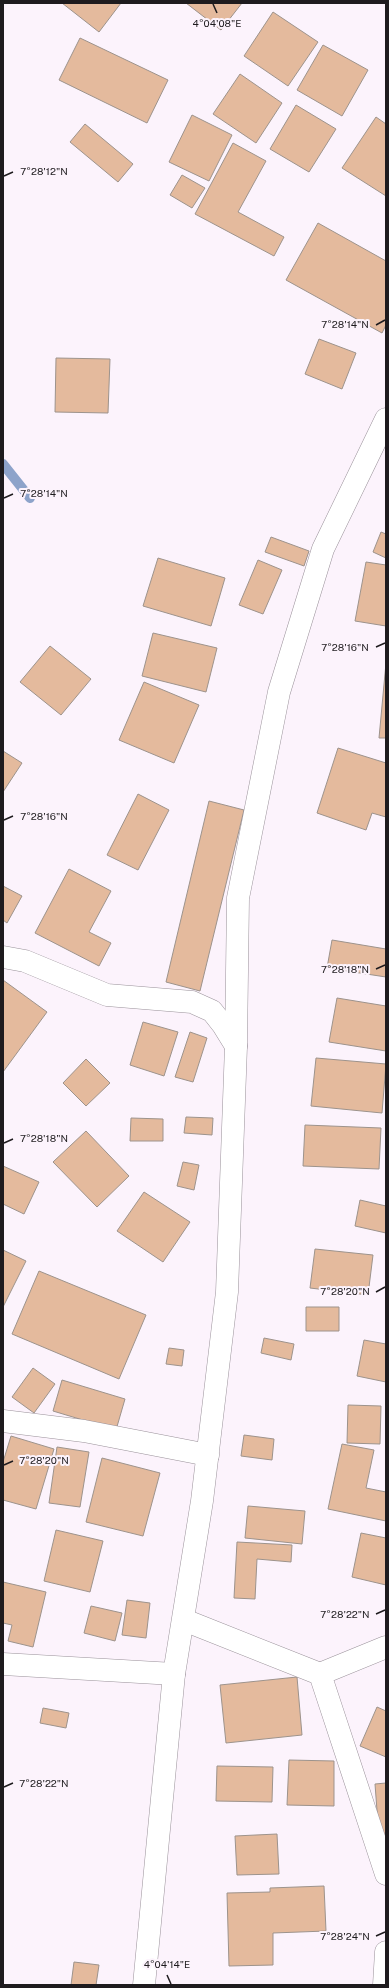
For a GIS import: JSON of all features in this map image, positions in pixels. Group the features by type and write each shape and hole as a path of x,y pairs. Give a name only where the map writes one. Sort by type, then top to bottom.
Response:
{"street":[{"path":"144,1985 174,1674 184,1620 208,1455 227,1292 236,1046 238,898 279,692 323,549 386,419"},
{"path":"3,957 24,960 107,995 192,1002 212,1011 236,1046"},
{"path":"3,1421 84,1431 208,1455"},
{"path":"184,1620 320,1674 386,1647"},
{"path":"3,1664 174,1674"},
{"path":"320,1674 386,1874"},
{"path":"384,1985 386,1952"}],"building":[{"path":"62,3 121,3 99,32"},
{"path":"186,3 242,3 221,30"},
{"path":"273,12 318,42 288,86 244,56"},
{"path":"80,38 168,80 147,123 59,80"},
{"path":"323,45 368,70 342,116 297,90"},
{"path":"240,74 282,103 256,143 213,114"},
{"path":"296,105 336,129 309,172 270,149"},
{"path":"192,115 232,135 209,181 169,162"},
{"path":"376,117 386,124 386,196 342,168"},
{"path":"85,124 133,164 118,182 70,142"},
{"path":"233,143 266,161 238,212 284,237 274,256 195,214"},
{"path":"182,175 205,188 192,208 170,195"},
{"path":"318,223 386,261 386,325 382,333 286,280"},
{"path":"319,339 356,353 342,389 305,374"},
{"path":"56,358 110,359 108,413 55,412"},
{"path":"381,532 386,534 386,558 373,552"},
{"path":"271,537 309,551 304,566 265,552"},
{"path":"158,558 225,578 211,626 143,606"},
{"path":"258,560 282,570 263,614 239,605"},
{"path":"366,562 386,565 386,626 355,621"},
{"path":"153,633 217,648 206,692 142,676"},
{"path":"50,646 91,679 61,715 20,682"},
{"path":"386,663 386,738 379,738"},
{"path":"144,682 199,705 174,763 119,740"},
{"path":"338,748 386,763 386,817 372,813 366,830 317,813"},
{"path":"3,751 22,763 3,792"},
{"path":"138,794 169,810 138,870 107,855"},
{"path":"209,801 244,810 200,991 166,982"},
{"path":"69,869 111,891 89,932 111,943 99,966 35,933"},
{"path":"3,886 22,896 7,923 3,920"},
{"path":"332,940 386,949 386,977 327,968"},
{"path":"3,980 47,1012 3,1072"},
{"path":"337,998 386,1006 386,1051 329,1042"},
{"path":"143,1022 178,1032 164,1076 130,1065"},
{"path":"190,1032 207,1038 193,1082 175,1077"},
{"path":"316,1058 386,1064 382,1113 311,1106"},
{"path":"86,1059 110,1083 86,1106 63,1083"},
{"path":"186,1117 213,1118 212,1135 184,1133"},
{"path":"131,1118 163,1119 163,1141 130,1141"},
{"path":"305,1125 381,1128 379,1169 303,1166"},
{"path":"86,1131 129,1176 97,1207 53,1162"},
{"path":"183,1162 199,1165 194,1190 177,1186"},
{"path":"3,1166 39,1182 24,1214 3,1204"},
{"path":"144,1192 190,1222 163,1262 117,1231"},
{"path":"360,1200 386,1206 386,1233 355,1226"},
{"path":"315,1249 373,1255 368,1295 310,1288"},
{"path":"3,1250 26,1261 3,1307"},
{"path":"39,1271 146,1315 119,1379 12,1334"},
{"path":"306,1307 339,1307 339,1331 306,1331"},
{"path":"264,1338 294,1344 291,1360 261,1353"},
{"path":"364,1340 386,1344 386,1382 357,1376"},
{"path":"169,1348 184,1350 182,1366 166,1364"},
{"path":"33,1368 55,1384 34,1413 12,1397"},
{"path":"62,1380 125,1399 116,1430 53,1411"},
{"path":"348,1405 381,1406 380,1444 347,1443"},
{"path":"244,1435 274,1439 272,1460 241,1456"},
{"path":"11,1436 54,1449 36,1509 3,1500 3,1462"},
{"path":"342,1444 374,1450 366,1488 386,1492 386,1521 328,1509"},
{"path":"57,1447 89,1452 80,1507 49,1503"},
{"path":"102,1458 160,1473 143,1536 86,1522"},
{"path":"248,1506 305,1511 302,1544 245,1538"},
{"path":"56,1530 103,1541 90,1592 44,1581"},
{"path":"361,1533 386,1538 386,1585 352,1577"},
{"path":"237,1542 292,1545 291,1562 257,1559 255,1599 234,1598"},
{"path":"3,1582 46,1592 33,1647 8,1641 12,1625 3,1623"},
{"path":"127,1600 150,1603 146,1638 122,1635"},
{"path":"91,1606 122,1613 115,1641 84,1633"},
{"path":"297,1677 302,1735 226,1743 220,1685"},
{"path":"377,1707 386,1711 386,1757 360,1746"},
{"path":"43,1708 69,1713 66,1728 40,1723"},
{"path":"289,1760 334,1761 334,1806 287,1805"},
{"path":"217,1766 273,1767 272,1802 216,1801"},
{"path":"386,1783 386,1836 379,1837 375,1784"},
{"path":"277,1834 279,1874 237,1875 235,1836"},
{"path":"324,1886 326,1931 273,1933 273,1965 229,1966 227,1893 270,1892 270,1888"},
{"path":"74,1962 99,1965 96,1985 71,1985"}],"waterway":[{"path":"3,464 30,498"}]}
